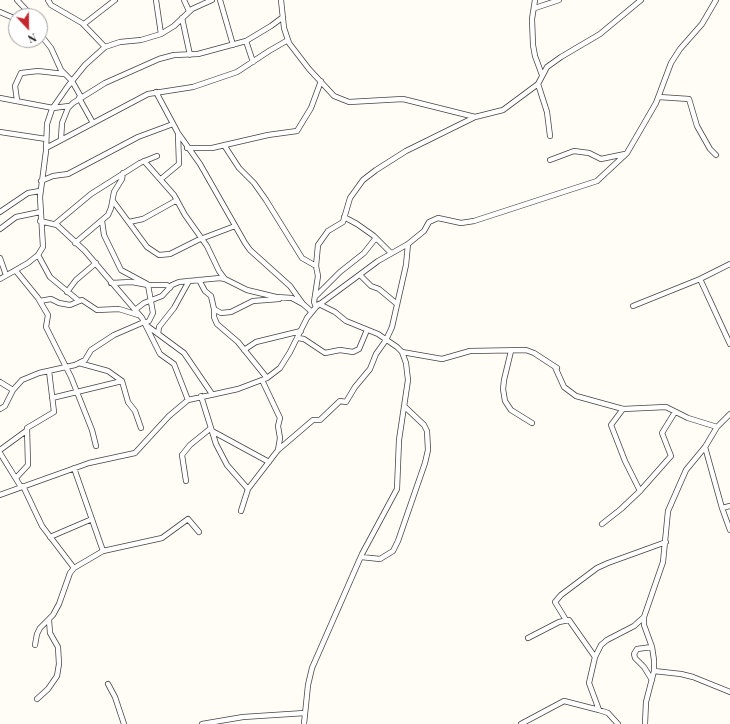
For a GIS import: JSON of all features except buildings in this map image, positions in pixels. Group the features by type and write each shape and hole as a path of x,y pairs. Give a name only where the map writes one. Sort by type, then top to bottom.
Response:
{"street":[{"path":"17,0 24,8"},
{"path":"48,0 51,5 71,15 84,24 105,47"},
{"path":"84,24 115,0"},
{"path":"156,0 161,34"},
{"path":"184,0 189,11"},
{"path":"0,279 16,271 38,255 43,247 40,221 40,191 46,148 47,124 53,108 72,82 85,65 105,47 120,42 141,40 161,34 174,26 189,11 212,0"},
{"path":"220,0 233,45"},
{"path":"281,0 288,40 298,55 331,94 349,102 403,99 476,117"},
{"path":"535,0 532,19 533,45 535,56 542,75"},
{"path":"534,8 559,0"},
{"path":"318,306 315,297 318,276 316,266 320,240 330,230 341,223 350,198 363,180 373,171 406,151 476,117 503,110 538,84 547,68 561,57 600,34 641,0"},
{"path":"0,495 74,468 135,453 169,416 188,400 238,389 264,379 280,368 312,312 318,306 391,253 408,244 424,231 429,222 436,218 461,223 474,221 590,185 606,175 627,153 659,97 674,59 702,24 716,0"},
{"path":"0,98 53,108 70,105 105,83 148,63 174,55 190,55 246,41 283,17"},
{"path":"182,18 190,55"},
{"path":"46,148 139,98 156,92 202,84 238,72 288,40"},
{"path":"246,41 253,62"},
{"path":"48,44 64,74 72,82 93,123"},
{"path":"17,100 16,86 21,72 38,71 64,74"},
{"path":"187,148 212,148 268,135 297,131 311,108 321,81"},
{"path":"538,84 547,112 550,136"},
{"path":"156,92 178,133 187,148 200,164 250,250 290,286 303,304 312,312"},
{"path":"659,97 689,99 697,126 710,149 716,155"},
{"path":"61,139 62,123 70,105"},
{"path":"41,181 53,176 68,174 138,137 173,124"},
{"path":"0,132 46,139"},
{"path":"161,179 180,164 178,133"},
{"path":"224,145 239,168 254,183 266,200 302,258 316,266"},
{"path":"550,160 574,151 589,153 601,159 627,153"},
{"path":"55,224 91,194 123,173 144,161 157,156"},
{"path":"144,161 161,179 177,200 185,215 202,238 215,260 219,271 225,279 247,290 283,298"},
{"path":"75,243 93,226 102,221 110,212 114,192 122,178 123,173"},
{"path":"0,212 28,193 40,191"},
{"path":"113,200 147,247 159,255 170,254 202,238 235,226"},
{"path":"129,222 143,219 177,200"},
{"path":"0,229 16,217 40,212"},
{"path":"344,217 357,224 391,253"},
{"path":"40,221 55,224 96,264 140,315 160,354 174,364 188,400"},
{"path":"102,221 104,235 119,268 123,272 148,284"},
{"path":"315,297 340,272 364,253 375,239"},
{"path":"242,511 248,489 278,450 313,420 320,420 340,401 346,402 355,386 370,369 376,354 386,340 397,304 406,265 408,244"},
{"path":"38,255 49,275 79,301"},
{"path":"0,258 6,275"},
{"path":"67,292 76,280 96,264"},
{"path":"633,306 730,264"},
{"path":"16,271 49,316 45,323 47,331 66,367 92,430 96,446"},
{"path":"360,275 371,286 379,289 397,304"},
{"path":"700,278 730,344"},
{"path":"135,310 150,300 162,296 179,282 225,279"},
{"path":"199,280 205,291 211,295 214,317 217,324 238,342 264,379 280,418 278,426 280,438 278,450"},
{"path":"158,334 159,328 174,308 190,281"},
{"path":"111,283 132,282 167,285 170,288"},
{"path":"0,409 5,406 13,390 23,379 79,363 85,360 91,350 114,335 149,321 153,315 148,284"},
{"path":"214,309 220,313 227,313 250,301 283,298 292,298 303,304"},
{"path":"40,302 51,299 59,303 70,305 83,300 97,310 119,309 140,315"},
{"path":"318,306 335,312 346,321 386,340 402,352 442,359 470,351 526,350 534,353 557,368 564,387 572,394 623,409 664,407 688,418 717,427"},
{"path":"145,323 176,346 189,359 212,394"},
{"path":"244,350 256,342 301,330"},
{"path":"298,338 304,339 325,353 340,350 353,352 359,349 367,330"},
{"path":"511,351 504,380 503,389 505,401 511,410 532,423"},
{"path":"304,724 309,676 360,557 396,489 398,451 408,380 402,352"},
{"path":"79,363 108,371 122,381 128,402 135,412 141,428"},
{"path":"48,371 54,412 28,426 26,431 0,452 22,487 36,517 74,568"},
{"path":"52,398 122,381"},
{"path":"0,382 13,390"},
{"path":"201,396 216,444 227,465 248,489"},
{"path":"360,557 380,559 393,552 425,463 428,450 428,437 424,425 404,406"},
{"path":"623,409 611,425 625,461 640,491"},
{"path":"602,524 640,491 671,456 662,432 676,412"},
{"path":"645,724 646,702 654,672 652,647 644,625 644,617 660,575 666,542 665,525 668,511 677,487 686,470 705,447 717,427 730,414"},
{"path":"211,430 269,462"},
{"path":"186,481 182,455 211,430"},
{"path":"16,478 28,465 26,431"},
{"path":"705,447 722,508 730,530"},
{"path":"74,468 103,551"},
{"path":"722,508 730,506"},
{"path":"50,537 92,519"},
{"path":"35,644 40,628 49,620 59,604 65,584 74,568 103,551 162,538 188,519 199,532"},
{"path":"594,657 573,624 566,620 556,605 555,602 557,598 597,568 666,542"},
{"path":"599,710 589,683 594,657 607,640 634,626 644,617"},
{"path":"37,699 48,689 56,676 59,664 58,647 50,633 49,620"},
{"path":"528,638 566,620"},
{"path":"652,647 637,649 634,654 635,658 644,666 652,680"},
{"path":"654,672 681,674 693,677 730,692"},
{"path":"108,684 115,697 124,724"},
{"path":"521,724 564,701 599,710 608,714 618,724"},
{"path":"202,724 243,717 305,713"}]}
